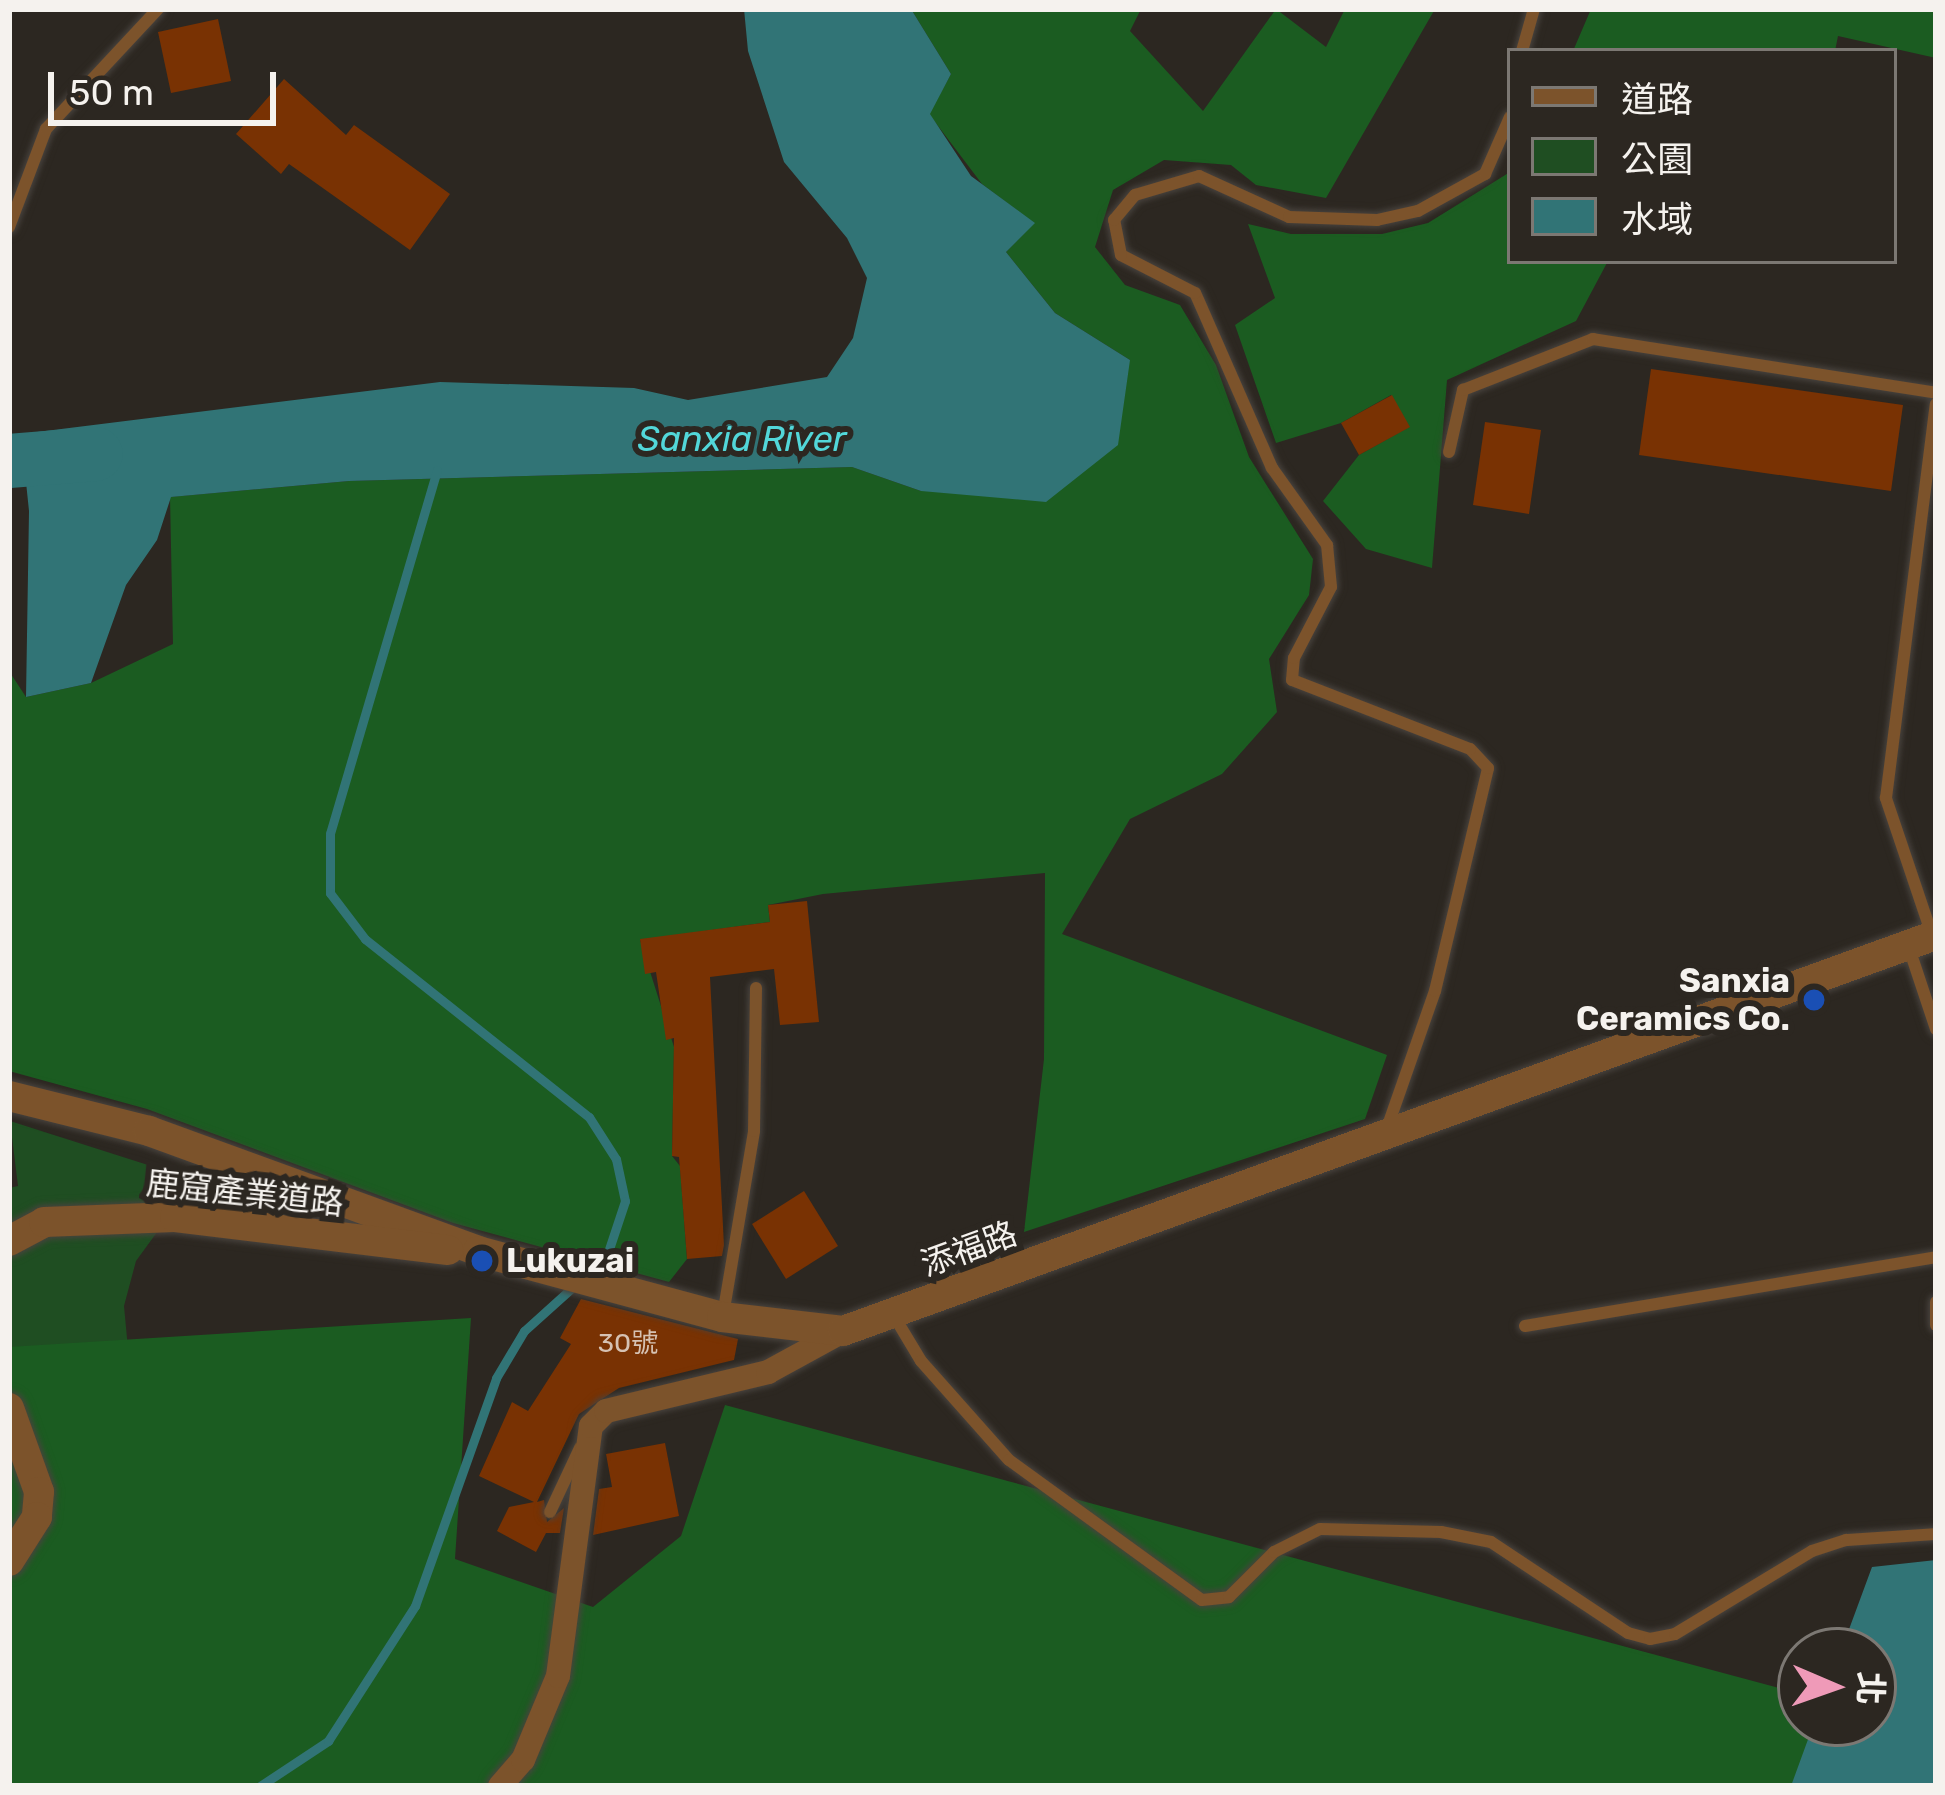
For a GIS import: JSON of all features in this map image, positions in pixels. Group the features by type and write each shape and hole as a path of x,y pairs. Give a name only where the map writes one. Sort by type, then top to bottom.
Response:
{"street":[{"name":"添福路","path":"9,1096 149,1131 478,1251 722,1317 843,1330 1926,938"},
{"name":"鹿窟產業道路","path":"9,1241 44,1222 175,1217 400,1249 478,1251"},
{"path":"500,1786 523,1760 558,1676 590,1426 606,1411 767,1372 843,1330"},
{"path":"9,1408 39,1492 37,1516 9,1562"}],"lane":[{"path":"9,227 46,129 158,9"},
{"path":"1523,48 1534,9"},
{"path":"1384,1135 1435,991 1488,768 1470,748 1292,680 1294,658 1331,587 1327,545 1272,468 1196,292 1121,255 1114,220 1135,195 1199,176 1289,217 1377,220 1418,211 1486,173 1507,123"},
{"path":"1450,452 1463,390 1593,339 1936,393"},
{"path":"1936,404 1886,798 1926,938 1936,1029"},
{"path":"722,1317 754,1131 756,988"},
{"path":"1525,1326 1936,1257"},
{"path":"1936,1302 1936,1325"},
{"path":"893,1315 921,1361 1009,1460 1202,1600 1229,1598 1274,1552 1320,1529 1441,1532 1491,1542 1628,1634 1650,1639 1675,1634 1812,1551 1846,1540 1936,1534"},
{"path":"550,1512 590,1426"}],"green space":[{"path":"911,9 1141,9 1130,31 1203,111 1276,9 1326,47 1345,9 1435,9 1326,198 1256,185 1231,165 1164,160 1113,190 1095,247 1125,285 1180,305 1216,365 1249,457 1313,559 1309,595 1269,659 1277,712 1222,774 1130,819 1062,934 1387,1055 1365,1119 1024,1232 1044,1059 1045,873 823,894 768,905 770,922 640,940 674,1047 672,1156 680,1166 687,1259 669,1282 453,1223 147,1109 9,1071 9,671 26,697 91,683 173,644 170,497 349,481 852,467 921,491 1130,360 1055,313 1006,252 1034,223 982,184 929,114 951,74"},
{"path":"1591,9 1936,9 1936,58 1838,36 1836,48 1574,48"},
{"path":"1507,174 1507,264 1606,264 1576,321 1447,380 1432,568 1366,549 1323,501 1359,455 1409,427 1391,395 1341,423 1276,443 1235,325 1275,298 1248,224 1291,234 1382,234 1428,223"},
{"path":"10,1121 195,1180 136,1261 124,1306 130,1370 9,1535 9,1188 18,1186"},
{"path":"471,1318 455,1559 593,1607 681,1536 725,1405 1777,1688 1777,1747 1897,1747 1897,1728 1936,1730 1936,1786 9,1786 9,1347"}],"water":[{"path":"744,9 911,9 951,74 930,114 971,176 1035,223 1006,252 1055,313 1130,360 1118,445 1046,502 921,491 852,467 349,481 171,497 157,540 126,585 91,683 26,697 29,511 21,434 440,382 634,388 688,400 827,377 853,338 867,278 847,238 784,162 748,51"},
{"path":"1936,1560 1936,1786 1791,1786 1805,1747 1897,1747 1897,1627 1850,1627 1872,1567"}],"building":[{"path":"218,19 231,81 171,93 158,32"},
{"path":"284,79 346,135 354,125 450,194 410,250 289,164 281,174 236,134"},
{"path":"1651,369 1903,405 1891,491 1639,455"},
{"path":"1392,395 1410,427 1359,455 1341,423"},
{"path":"1485,422 1541,430 1529,514 1473,505"},
{"path":"807,901 819,1022 780,1025 774,969 710,977 724,1245 722,1256 687,1259 679,1157 672,1156 674,1038 666,1040 656,972 645,974 640,939 770,922 768,905"},
{"path":"804,1191 838,1246 786,1279 752,1224"},
{"path":"581,1299 738,1339 734,1360 619,1388 579,1414 537,1502 544,1500 547,1522 564,1508 560,1533 546,1533 536,1552 497,1531 509,1507 534,1502 479,1476 512,1402 528,1411 571,1344 560,1338"},
{"path":"665,1443 679,1516 593,1535 599,1489 612,1487 606,1454"}],"waterway":[{"name":"Sanxia River","path":"9,461 96,454"},
{"path":"437,470 330,834 330,893 365,939 589,1117 616,1159 625,1201 607,1255 586,1274"},
{"path":"260,1786 328,1741 415,1606 496,1378 524,1331 574,1286"}],"place":[{"name":"Sanxia Ceramics Co.","path":"1814,1000"},
{"name":"Lukuzai","path":"482,1261"}]}
